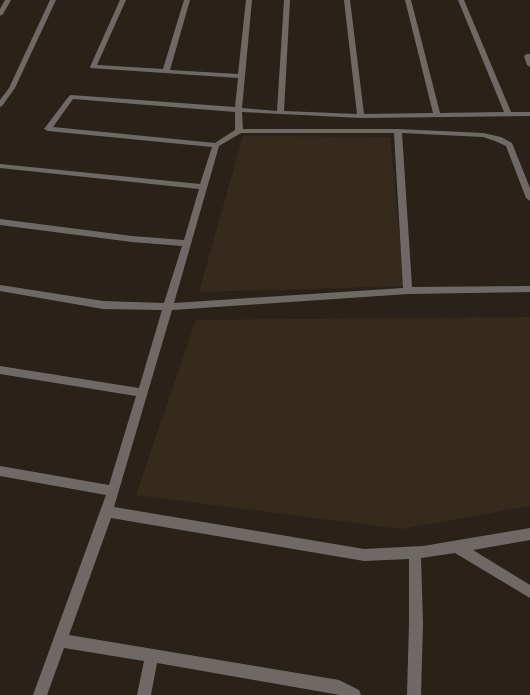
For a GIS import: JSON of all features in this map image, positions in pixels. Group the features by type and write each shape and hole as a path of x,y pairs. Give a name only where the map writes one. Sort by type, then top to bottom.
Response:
{"street":[{"path":"0,14 8,0"},
{"path":"0,105 12,88 53,0"},
{"path":"124,0 93,67 242,76"},
{"path":"166,72 187,0"},
{"path":"239,131 238,110 249,0"},
{"path":"280,113 287,0"},
{"path":"347,0 361,116"},
{"path":"408,0 437,115"},
{"path":"461,0 508,114"},
{"path":"530,56 526,56 530,65"},
{"path":"530,114 361,116 280,113 71,97 48,129 216,145 239,131 398,131 474,134 498,139 509,145 530,198"},
{"path":"398,131 408,291"},
{"path":"40,695 107,512 216,145"},
{"path":"0,166 204,187"},
{"path":"0,222 132,239 187,243"},
{"path":"0,288 103,305 168,307 408,291 530,289"},
{"path":"0,370 143,393"},
{"path":"0,471 113,491"},
{"path":"107,512 364,555 415,552 530,534"},
{"path":"456,546 530,592"},
{"path":"414,695 416,623 415,552"},
{"path":"60,640 339,687 354,695"},
{"path":"144,695 152,656"}],"shaded area":[{"path":"243,136 390,137 404,286 199,292"},
{"path":"530,317 530,506 402,529 136,495 196,320"}]}
